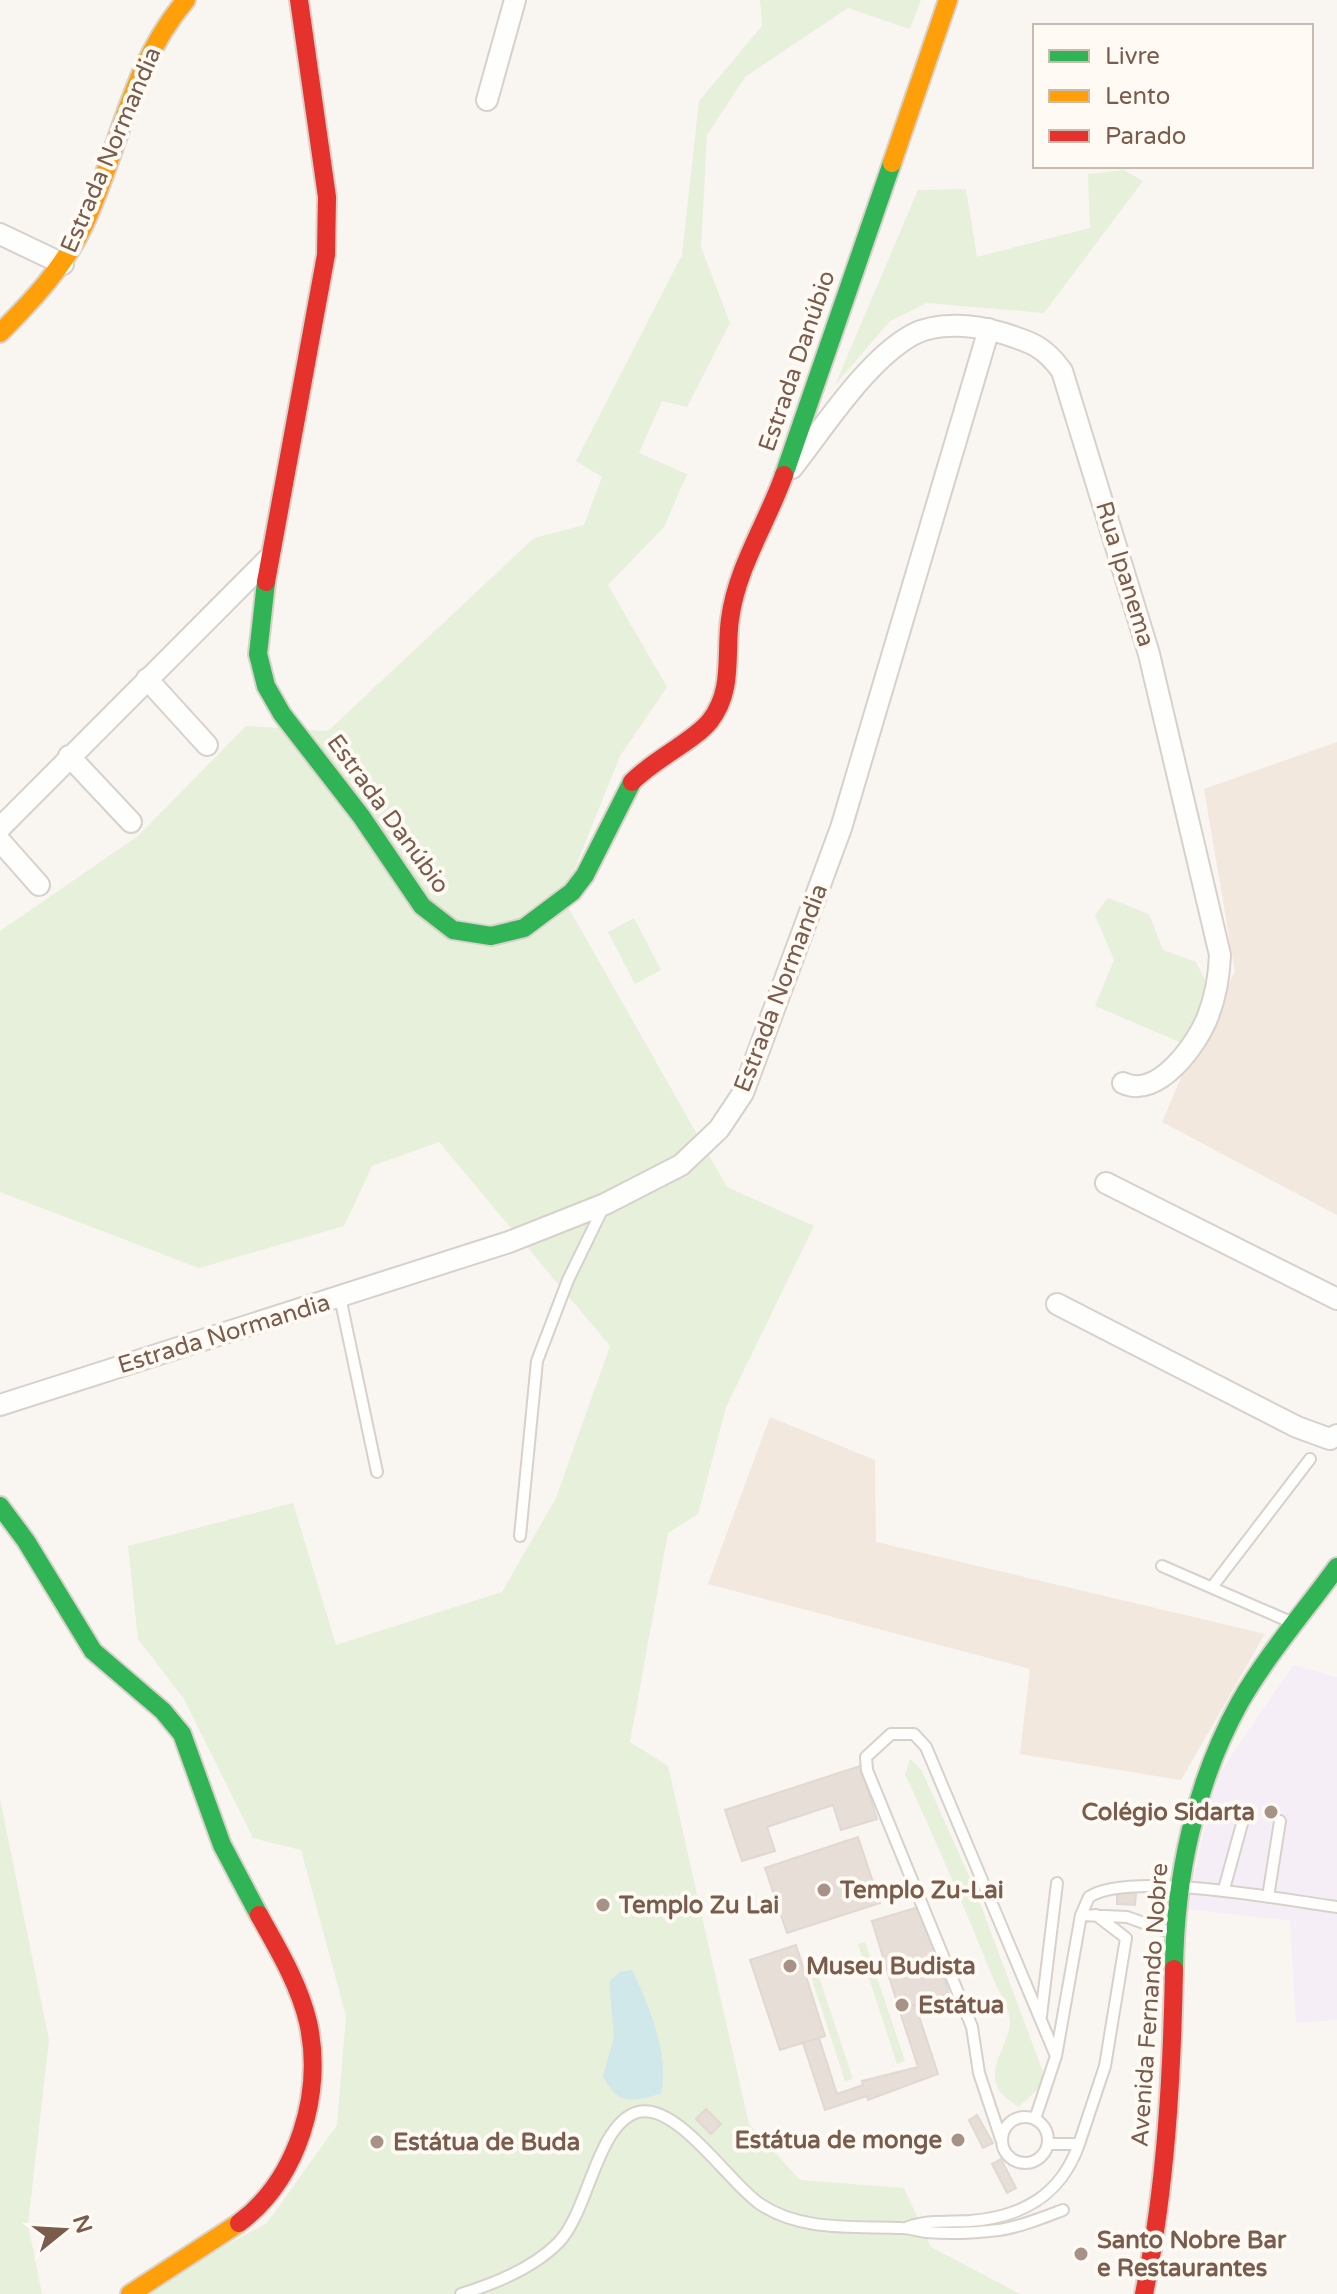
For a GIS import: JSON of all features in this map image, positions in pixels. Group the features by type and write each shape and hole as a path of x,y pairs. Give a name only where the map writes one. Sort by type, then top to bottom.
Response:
{"street":[{"name":"Estrada Normandia","path":"0,333 63,264 84,225 144,65 164,24 186,0"},
{"name":"Estrada Danúbio","path":"299,0 327,197 326,255 268,559 258,654 266,686 282,714 361,816 422,906 453,930 491,936 524,928 572,892 585,875 631,783 646,767 709,722 723,697 728,677 730,619 742,571 782,480 948,0"},
{"path":"487,100 515,0"},
{"path":"0,234 63,264"},
{"name":"Rua Ipanema","path":"782,480 888,352 913,334 940,326 989,329 1048,352 1062,371 1149,654 1220,955 1219,983 1197,1039 1154,1082 1129,1086 1123,1083"},
{"name":"Estrada Normandia","path":"0,1405 509,1242 605,1204 681,1165 719,1129 743,1093 841,828 989,329"},
{"path":"0,828 268,559"},
{"path":"147,679 207,745"},
{"path":"69,756 131,822"},
{"path":"0,841 39,885"},
{"path":"1106,1183 1337,1299"},
{"path":"1057,1304 1297,1427 1330,1439 1337,1435"},
{"path":"0,1506 46,1568 95,1653 118,1678 173,1720 182,1734 223,1849 297,1987 316,2064 309,2110 293,2156 272,2190 253,2212 130,2294"},
{"name":"Avenida Fernando Nobre","path":"1144,2294 1153,2251 1172,2076 1174,1934 1192,1820 1211,1763 1241,1701 1337,1567"}],"lane":[{"path":"520,1536 537,1361 568,1280 605,1204"},
{"path":"340,1297 377,1472"},
{"path":"1212,1587 1310,1459"},
{"path":"1162,1566 1295,1624"},
{"path":"1001,2139 1012,2120 1035,2119 1046,2129 1048,2144 1034,2162 1018,2163 1006,2154 1001,2139 979,2073 972,2027 867,1770 866,1757 891,1734 914,1734 926,1747 1056,2056"},
{"path":"1224,1889 1245,1813"},
{"path":"1268,1897 1280,1821"},
{"path":"1041,2016 1057,1883"},
{"path":"1035,2119 1056,2056 1081,1915 1089,1897 1100,1890 1131,1886 1224,1889 1337,1907"},
{"path":"1081,1915 1127,1917 1174,1934"},
{"path":"906,2228 923,2222 975,2220 1025,2208 1054,2189 1072,2164 1105,2066 1126,1938 1096,1915"},
{"path":"461,2294 532,2263 557,2244 574,2223 610,2135 622,2120 639,2112 653,2111 670,2117 734,2183 762,2205 794,2221 944,2233 1002,2230 1063,2210"},
{"path":"1048,2144 1079,2144"}],"shaded area":[{"path":"1337,742 1337,1215 1162,1122 1189,1059 1235,972 1204,789"},
{"path":"770,1417 875,1460 876,1542 1265,1634 1181,1780 1020,1754 1030,1669 708,1584"},
{"name":"Colégio Sidarta","path":"1293,1665 1337,1677 1337,2020 1296,2023 1290,1921 1187,1909 1215,1780"}],"green space":[{"path":"760,0 921,0 910,29 848,8 745,77 707,135 701,247 730,323 687,407 662,401 639,453 687,474 664,527 608,585 667,687 620,756 563,898 727,1187 814,1226 726,1407 698,1514 668,1533 630,1742 668,1766 749,2124 800,2180 904,2188 931,2247 1020,2294 135,2294 267,2223 337,2125 346,2016 301,1850 253,1838 184,1699 138,1639 128,1546 293,1503 336,1645 502,1592 556,1498 610,1346 439,1142 372,1166 344,1226 199,1268 0,1192 0,931 138,836 246,726 328,731 534,538 584,525 602,477 576,461 682,255 699,101 762,26"},
{"path":"1124,170 1143,181 1044,313 927,303 890,321 835,385 918,190 966,189 977,257 1090,228 1088,174"},
{"path":"1108,898 1149,914 1163,950 1196,962 1210,990 1202,1032 1180,1042 1095,1006 1114,960 1095,915"},
{"path":"634,918 661,970 635,984 608,932"},
{"path":"910,1759 921,1769 974,1887 1043,2072 1040,2087 1019,2107 997,2087 995,2076 1008,2033 1008,2011 905,1774"},
{"path":"0,1799 49,2040 28,2224 42,2294 0,2294"},
{"path":"865,1942 905,2061 897,2064 858,1944"},
{"path":"813,1959 853,2079 845,2081 806,1961"}],"water":[{"path":"632,1970 656,2030 663,2063 661,2094 634,2100 620,2097 603,2076 614,2037 609,1982 619,1972"}],"building":[{"path":"860,1766 877,1819 841,1830 833,1805 767,1827 775,1851 742,1861 725,1810"},
{"name":"Templo Zu-Lai","path":"858,1837 880,1903 787,1933 765,1868"},
{"path":"1117,1892 1136,1893 1135,1905 1117,1904"},
{"path":"922,1906 949,1994 899,2009 872,1921"},
{"path":"796,1945 825,2036 780,2050 750,1960"},
{"path":"915,2004 938,2074 868,2100 867,2096 825,2110 803,2043 819,2038 837,2094 863,2085 862,2081 918,2067 899,2009"},
{"path":"706,2109 721,2124 711,2134 696,2119"},
{"path":"977,2115 993,2143 983,2148 969,2120"},
{"path":"1001,2159 1016,2188 1007,2193 992,2164"}],"traffic: fast":[{"path":"784,475 892,163"},
{"path":"266,582 258,654 266,686 282,714 361,816 422,906 453,930 491,936 524,928 572,892 585,875 632,782"},
{"path":"0,1506 26,1541 93,1651 163,1711 182,1734 222,1845 259,1915"},
{"path":"1174,1969 1183,1865 1190,1831 1211,1765 1240,1702 1274,1650 1337,1567"}],"traffic: slow":[{"path":"0,333 46,283 75,242 96,198 138,81 151,53 186,0"},
{"path":"892,163 948,0"},
{"path":"130,2294 239,2223"}],"traffic: jam":[{"path":"266,582 326,255 327,197 299,0"},
{"path":"632,782 703,729 718,709 726,685 730,619 739,581 784,475"},
{"path":"239,2223 260,2205 291,2159 302,2133 312,2077 312,2049 304,2008 287,1967 259,1915"},
{"path":"1144,2294 1158,2213 1166,2132 1174,1969"}],"place":[{"name":"Colégio Sidarta","path":"1271,1812"},
{"name":"Templo Zu-Lai","path":"824,1890"},
{"name":"Templo Zu Lai","path":"603,1905"},
{"name":"Museu Budista","path":"790,1966"},
{"name":"Estátua","path":"902,2005"},
{"name":"Estátua de monge","path":"958,2140"},
{"name":"Estátua de Buda","path":"377,2142"},
{"name":"Santo Nobre Bar e Restaurantes","path":"1081,2254"}]}
